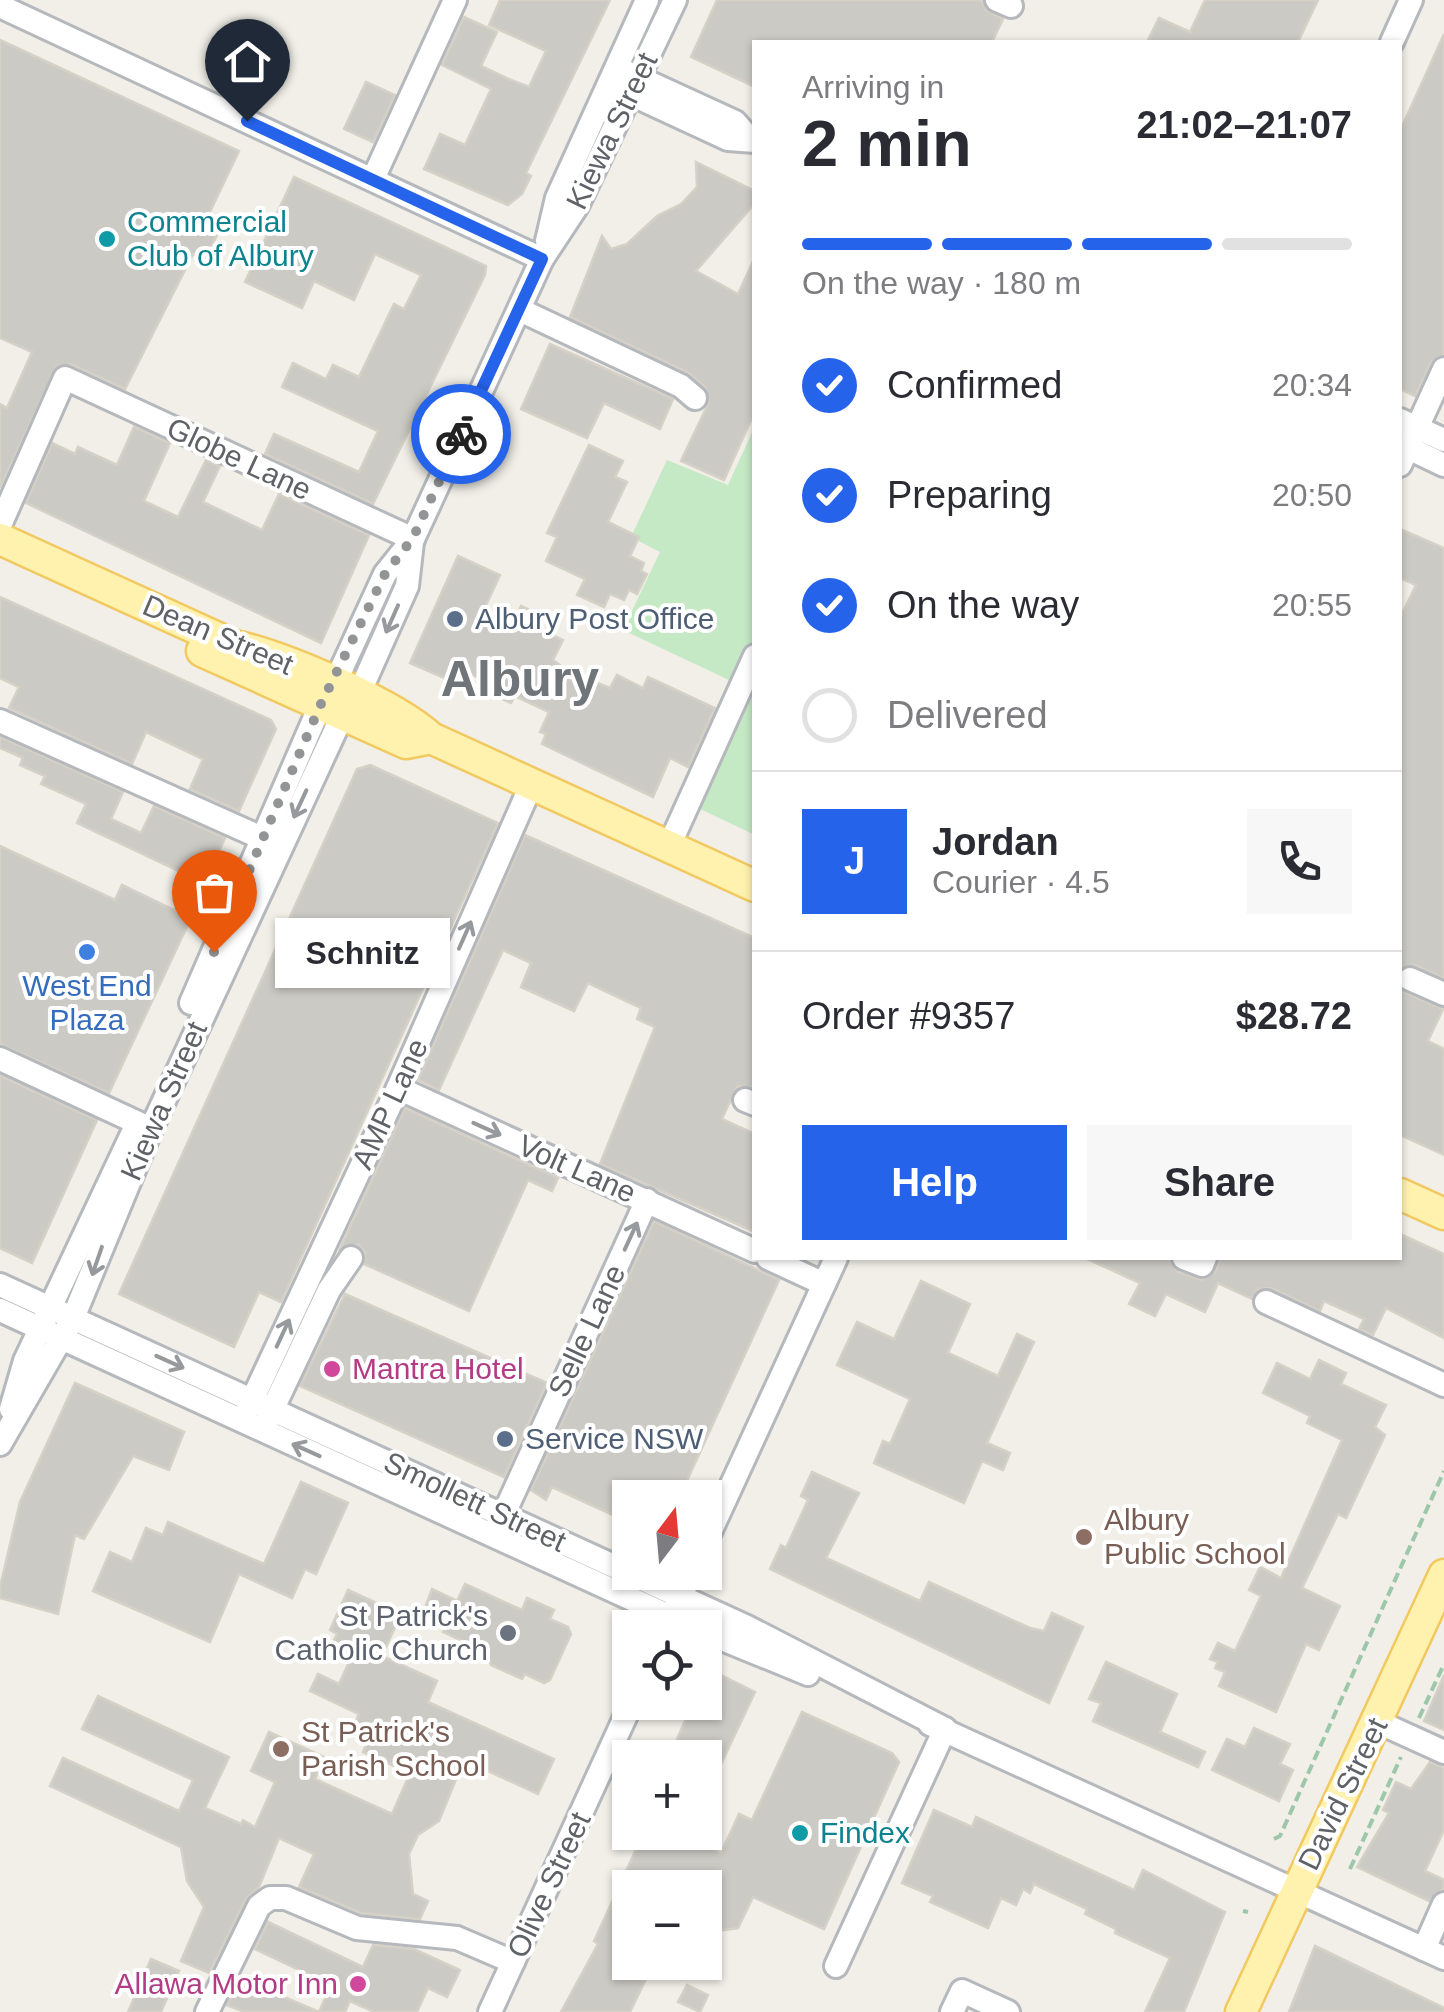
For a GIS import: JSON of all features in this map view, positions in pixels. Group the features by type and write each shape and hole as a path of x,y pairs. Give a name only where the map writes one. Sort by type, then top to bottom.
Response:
{"main road":[{"name":"Dean Street","path":"0,539 235,646 262,652 406,743 431,738 752,885"},
{"name":"Dean Street","path":"0,558 338,701"},
{"path":"1402,1179 1444,1196"},
{"path":"1402,1195 1444,1214"},
{"name":"David Street","path":"1241,2012 1444,1576"}],"street":[{"path":"373,179 455,0"},
{"name":"Kiewa Street","path":"1,1443 24,1361 56,1323 338,701 407,586 413,538 520,310 542,259 558,198 647,0"},
{"name":"Kiewa Street","path":"542,259 577,206 676,0"},
{"path":"1393,40 1411,0"},
{"path":"0,6 542,259"},
{"path":"612,75 735,122 752,140"},
{"path":"520,310 682,386 695,398"},
{"path":"1405,441 1444,368"},
{"name":"Globe Lane","path":"0,525 65,378 413,538"},
{"path":"1405,441 1444,440"},
{"path":"1405,441 1444,465"},
{"path":"668,846 750,683"},
{"path":"0,721 271,842"},
{"name":"AMP Lane","path":"253,1426 532,783"},
{"path":"1410,979 1444,994"},
{"path":"0,1060 145,1126"},
{"name":"Volt Lane","path":"398,1088 752,1250"},
{"name":"Selle Lane","path":"498,1526 647,1200"},
{"path":"263,1404 351,1258"},
{"path":"772,1260 824,1284"},
{"path":"722,1506 835,1260"},
{"name":"Smollett Street","path":"0,1285 56,1323 253,1426 498,1526"},
{"path":"1266,1302 1444,1385"},
{"name":"Smollett Street","path":"0,1310 56,1323 263,1404 664,1610"},
{"name":"Smollett Street","path":"722,1635 944,1730 1434,1954"},
{"name":"Smollett Street","path":"722,1639 944,1730"},
{"name":"Olive Street","path":"490,2012 624,1720"},
{"path":"1378,1722 1444,1752"},
{"path":"836,1966 944,1730"},
{"path":"207,2012 260,1906 276,1896 357,1928 457,1938 513,1962"},
{"path":"1434,1954 1444,1904"},
{"path":"952,2012 962,1991 1008,2012"}],"path":[{"path":"1274,1839 1280,1836 1444,1471"},
{"path":"1416,1725 1444,1664"},
{"path":"1350,1870 1403,1753"}],"green space":[{"path":"752,433 752,834 677,798 729,680 623,630 660,552 631,537 667,460 728,485"}],"building":[{"path":"500,0 610,0 526,173 531,176 522,194 508,205 424,169 440,134 465,145 491,89 442,65 464,17 497,32 481,66 511,80 529,87 546,51 489,25"},
{"path":"717,0 982,0 986,10 1003,19 993,40 752,40 752,86 691,57"},
{"path":"1205,0 1318,0 1299,40 1148,40 1159,18 1190,32"},
{"path":"1444,34 1444,354 1431,362 1415,396 1402,390 1402,127"},
{"name":"Commercial Club of Albury","path":"0,40 239,151 208,216 222,223 206,260 193,254 125,389 71,364 56,367 0,488 0,404 7,408 32,352 0,338"},
{"path":"366,82 395,95 373,142 344,129"},
{"path":"696,162 752,190 752,206 696,271 738,294 752,264 752,420 724,480 681,461 709,402 705,387 687,372 570,317 602,236 611,249 627,244 657,216 681,204 697,187"},
{"path":"294,177 486,266 373,504 265,454 274,434 359,472 378,431 282,387 293,363 326,379 333,365 359,377 394,304 404,309 421,275 375,254 354,300 314,281 302,308 245,282"},
{"path":"550,344 673,399 660,429 604,403 587,438 521,409"},
{"path":"134,427 170,443 144,501 178,517 206,460 220,466 203,502 262,530 279,494 369,535 321,643 26,503 52,443 75,454 78,447 117,465"},
{"path":"589,445 623,461 615,477 627,482 608,522 639,537 630,556 644,563 641,571 647,574 637,594 629,590 624,600 610,594 604,607 577,595 585,579 546,561 557,537 547,533"},
{"path":"1402,530 1444,548 1444,978 1415,965 1402,968 1402,614 1416,585 1402,579"},
{"path":"458,556 500,575 480,618 510,631 521,606 538,614 533,626 563,640 553,660 568,671 610,688 617,675 643,688 648,677 715,708 688,767 670,758 653,797 542,744 546,734 540,732 549,712 515,696 511,703 482,690 486,681 458,668 451,681 410,663"},
{"path":"0,597 271,720 276,729 239,811 190,789 203,759 146,732 132,764 9,708 19,687 0,678"},
{"path":"0,737 123,792 111,819 141,833 154,806 225,838 204,883 77,823 86,804 41,784 45,776 20,765 23,758 0,748"},
{"path":"370,765 498,823 281,1302 259,1292 234,1347 119,1294 357,769"},
{"path":"525,835 752,937 752,1088 737,1086 722,1119 752,1133 752,1231 600,1164 655,1027 637,1019 641,1008 588,983 574,1011 521,987 531,963 503,950 439,1090 418,1080"},
{"name":"West End Plaza","path":"0,846 115,900 122,885 191,918 109,1093 0,1044"},
{"path":"1402,991 1443,1009 1428,1041 1444,1049 1444,1155 1402,1136"},
{"path":"0,1076 97,1120 32,1263 0,1248"},
{"path":"405,1108 558,1178 552,1191 528,1180 469,1311 364,1264 365,1252 359,1245 340,1249"},
{"path":"654,1221 779,1280 687,1480 612,1480 612,1515 552,1487 546,1500 531,1490"},
{"path":"1402,1235 1444,1254 1444,1338 1386,1308 1373,1335 1359,1329 1364,1319 1324,1301 1320,1311 1271,1288 1258,1289 1252,1299 1218,1283 1205,1312 1166,1294 1155,1316 1129,1304 1140,1283 1089,1260 1169,1260 1178,1272 1203,1280 1215,1272 1219,1260 1402,1260"},
{"path":"921,1281 970,1304 948,1353 998,1376 1017,1334 1034,1342 987,1443 1010,1453 1003,1470 982,1461 964,1503 874,1463 883,1441 890,1444 910,1399 837,1365 857,1322 894,1339"},
{"path":"345,1294 547,1383 504,1477 300,1386"},
{"path":"1319,1360 1346,1373 1341,1384 1386,1405 1375,1427 1385,1435 1346,1518 1338,1514 1302,1588 1340,1606 1319,1650 1306,1644 1276,1712 1219,1686 1225,1672 1215,1668 1218,1662 1210,1659 1218,1643 1235,1651 1261,1596 1249,1590 1260,1567 1281,1578 1342,1440 1307,1423 1310,1416 1263,1393 1277,1363 1310,1379"},
{"path":"75,1383 184,1432 169,1470 133,1456 84,1539 75,1535 58,1614 0,1598 0,1587 20,1502"},
{"path":"812,1472 859,1493 826,1558 920,1601 929,1582 1030,1628 1044,1631 1052,1613 1083,1627 1049,1703 770,1569 781,1545 786,1548 808,1500 801,1496"},
{"path":"301,1482 348,1503 316,1574 305,1569 292,1598 239,1574 210,1642 93,1591 110,1552 132,1562 146,1528 163,1535 168,1522 264,1564"},
{"name":"St Patrick's Catholic Church","path":"465,1584 522,1610 527,1598 554,1610 550,1619 568,1627 571,1634 550,1680 544,1683 525,1674 522,1679 491,1665 486,1652 443,1632 451,1616 426,1605 432,1589 457,1601"},
{"path":"348,1590 401,1614 382,1656 437,1681 428,1702 554,1759 538,1794 464,1760 439,1821 418,1835 409,1854 413,1894 428,1901 420,1919 361,1913 299,1887 314,1854 279,1838 259,1887 246,1899 209,1973 181,1961 204,1907 187,1881 181,1847 50,1786 63,1758 179,1811 193,1780 82,1729 98,1696 229,1757 205,1808 241,1824 243,1820 255,1827 275,1782 251,1771 269,1732 324,1757 315,1779 392,1814 410,1773 363,1752 372,1731 355,1723 359,1714 310,1691 318,1674 339,1684 353,1653 332,1644 337,1634 330,1630"},
{"path":"1106,1662 1177,1694 1160,1732 1205,1752 1198,1767 1093,1721 1101,1703 1089,1699"},
{"path":"1444,1675 1444,1730 1424,1721"},
{"path":"722,1676 755,1692 722,1762 722,1740 677,1740 685,1720 722,1720"},
{"name":"Findex","path":"802,1712 892,1753 899,1762 824,1929 753,1897 738,1928 722,1930 722,1870 627,1870 636,1850 721,1853 739,1814 752,1820"},
{"path":"1254,1728 1290,1744 1280,1764 1293,1770 1279,1801 1212,1770 1227,1739 1245,1747"},
{"path":"1430,1762 1444,1768 1444,1830 1425,1871 1444,1880 1444,1888 1429,1901 1357,1867 1389,1813 1383,1810 1396,1782 1411,1789"},
{"path":"934,1810 972,1827 976,1817 1134,1890 1143,1870 1225,1912 1184,2012 1145,2012 1170,1958 1115,1933 1116,1929 1085,1914 1087,1909 1034,1884 1030,1893 1023,1889 1016,1905 1001,1898 988,1928 930,1902 933,1896 902,1883"},
{"name":"Findex","path":"612,1902 612,1980 645,1981 630,2012 561,2012 598,1944 594,1941"},
{"path":"268,1922 363,1967 373,1945 414,1949 460,1970 447,1997 428,1988 417,2012 374,2012 350,2001 345,2012 319,2012 331,1985 255,1949"},
{"path":"1315,1946 1444,2008 1444,2012 1289,2012"},
{"path":"151,1959 179,1971 161,2012 128,2012"},
{"path":"240,1978 319,2012 244,2012 227,2005"},
{"path":"687,1985 708,1995 700,2012 678,2002"}],"way so far":[{"path":"214,952 320,706 334,685 385,574 413,538 461,434"}],"place":[{"name":"Commercial Club of Albury","path":"107,239"},
{"name":"Albury Post Office","path":"455,619"},
{"name":"West End Plaza","path":"87,952"},
{"name":"Schnitz","path":"214,952"},
{"name":"Mantra Hotel","path":"332,1369"},
{"name":"Service NSW","path":"505,1439"},
{"name":"Albury Public School","path":"1084,1537"},
{"name":"St Patrick's Catholic Church","path":"508,1633"},
{"name":"St Patrick's Parish School","path":"281,1749"},
{"name":"Findex","path":"800,1833"},
{"name":"Allawa Motor Inn","path":"358,1984"}],"district":[{"name":"Albury","path":"520,678"}],"route":[{"path":"247,121 542,259 461,434"}]}
